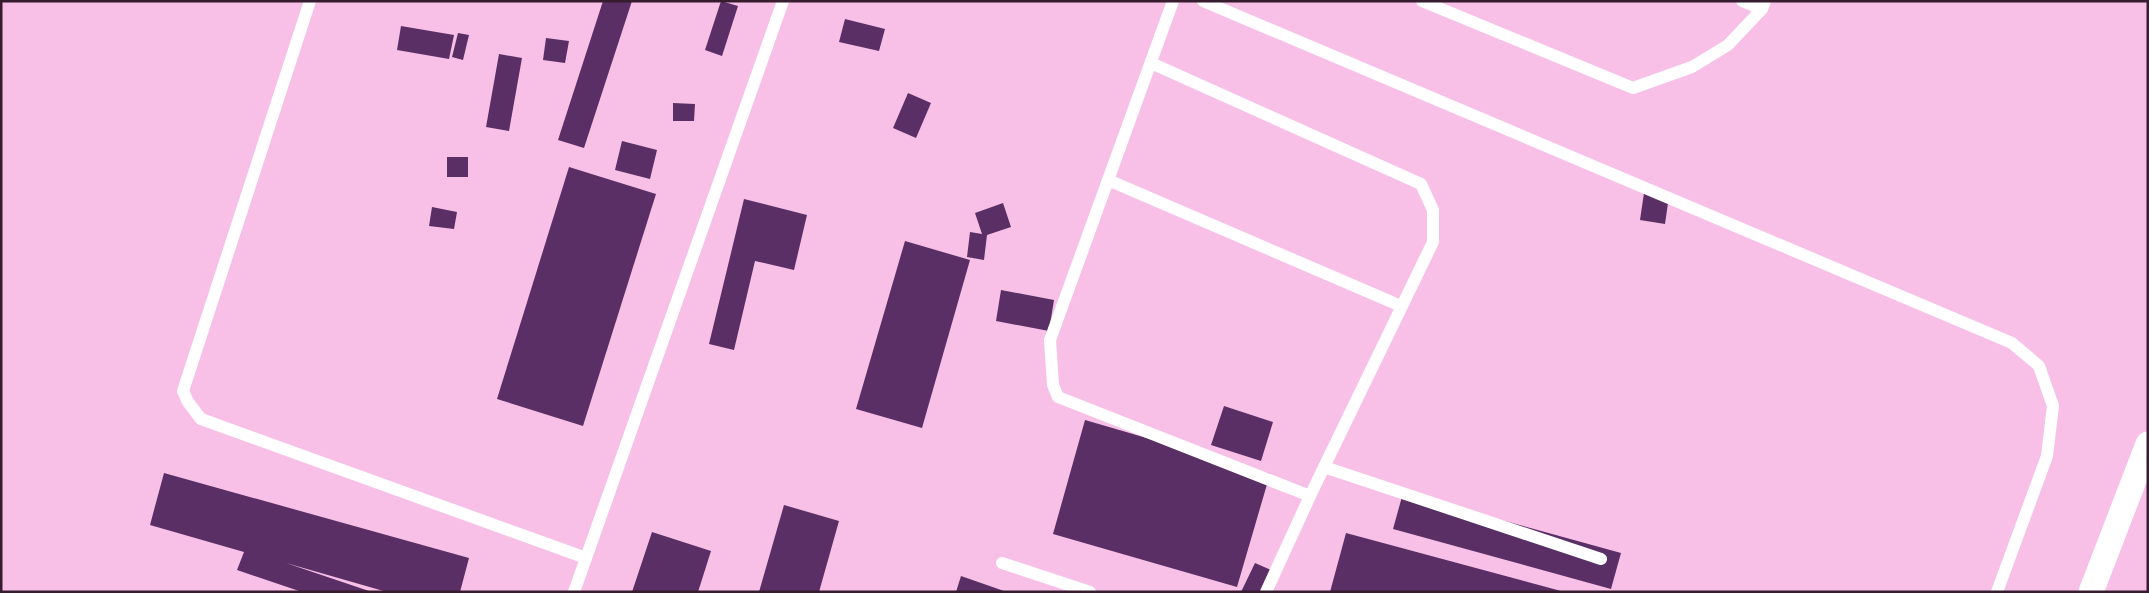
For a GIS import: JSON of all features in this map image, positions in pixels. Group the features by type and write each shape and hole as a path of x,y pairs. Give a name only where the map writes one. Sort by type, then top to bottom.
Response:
{"street":[{"path":"2091,592 2148,444"}],"lane":[{"path":"310,1 183,391 188,402 202,419 586,558"},
{"path":"574,592 783,1"},
{"path":"1173,1 1050,340 1053,385 1058,397 1310,496"},
{"path":"1202,1 2012,344 2039,366 2054,406 2047,456 1997,592"},
{"path":"1422,1 1632,88 1692,68 1728,45 1763,5"},
{"path":"1742,1 1763,5"},
{"path":"1151,63 1421,184 1433,210 1434,242 1401,306 1266,592"},
{"path":"1108,180 1401,306"},
{"path":"1324,467 1601,559"},
{"path":"1002,562 1090,592"}],"building":[{"path":"603,1 632,1 584,148 558,140"},
{"path":"721,1 738,6 722,56 705,50"},
{"path":"845,19 885,29 879,51 839,42"},
{"path":"401,26 454,35 449,59 397,50"},
{"path":"458,33 469,35 463,60 452,57"},
{"path":"546,38 569,41 565,63 543,60"},
{"path":"499,54 522,58 509,131 486,127"},
{"path":"908,93 931,103 916,138 893,128"},
{"path":"673,103 695,104 694,121 673,121"},
{"path":"622,141 657,150 650,179 615,170"},
{"path":"447,157 468,157 468,177 447,177"},
{"path":"569,167 656,194 583,426 497,399"},
{"path":"1644,193 1669,196 1665,224 1640,220"},
{"path":"744,199 807,215 794,270 755,261 734,350 709,344"},
{"path":"1003,203 1011,227 987,235 984,260 967,257 970,232 982,234 975,213"},
{"path":"432,207 457,212 454,229 429,226"},
{"path":"905,241 970,260 922,428 856,409"},
{"path":"1001,290 1054,300 1049,331 996,321"},
{"path":"1224,406 1273,422 1261,461 1211,445"},
{"path":"1085,420 1270,474 1237,587 1053,534"},
{"path":"164,473 469,558 460,592 387,592 286,563 369,591 302,592 237,570 244,552 150,525"},
{"path":"1403,493 1621,553 1611,589 1393,529"},
{"path":"784,505 839,521 819,592 759,592"},
{"path":"652,532 711,551 698,592 632,592"},
{"path":"1346,533 1561,591 1561,592 1330,592"},
{"path":"1255,563 1271,570 1261,592 1241,592"},
{"path":"961,576 1004,591 1004,592 956,592"}]}
